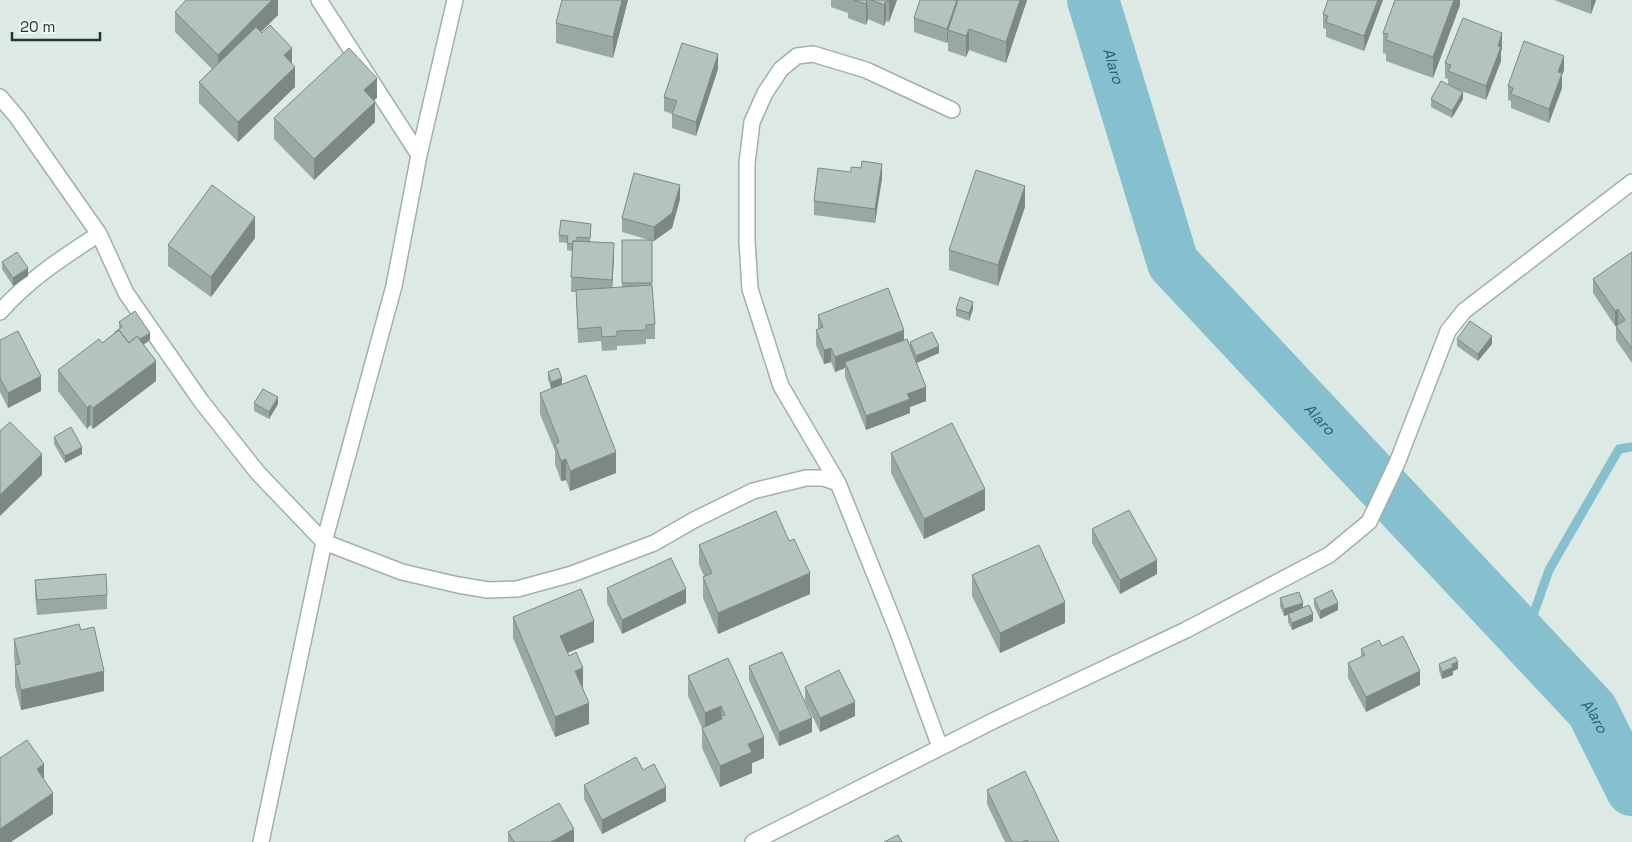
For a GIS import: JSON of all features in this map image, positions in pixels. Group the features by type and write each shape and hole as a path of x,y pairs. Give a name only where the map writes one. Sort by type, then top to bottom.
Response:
{"street":[{"path":"319,0 419,155"},
{"path":"261,842 324,542 394,286 419,155 455,0"},
{"path":"940,747 838,482 780,386 750,289 747,241 747,163 752,122 765,93 780,68 797,56 813,54 866,70 952,110"},
{"path":"0,97 17,117 99,234 126,293 202,401 258,473 324,542 412,574 488,590 517,589 572,574 654,544 694,520 753,491 806,478 823,478 838,482"},
{"path":"752,842 995,720 1186,630 1329,555 1369,522 1398,463 1448,331 1464,311 1632,182"},
{"path":"0,312 29,283 60,259 99,234"}],"building":[{"path":"186,0 272,0 218,55 175,12"},
{"path":"562,0 622,0 613,37 556,23"},
{"path":"854,0 867,0 866,4"},
{"path":"871,0 889,0 889,2 886,1 884,5"},
{"path":"920,0 957,0 947,29 914,18"},
{"path":"958,0 1020,0 1006,42 969,29 966,36 948,30"},
{"path":"1328,0 1378,0 1364,36 1326,22 1328,16 1323,14"},
{"path":"1395,0 1454,0 1433,57 1386,40 1388,34 1383,33"},
{"path":"1463,18 1502,33 1498,46 1501,47 1486,86 1448,71 1451,65 1445,63"},
{"path":"270,25 292,48 284,55 295,67 238,122 199,82 256,27 262,33"},
{"path":"1524,41 1564,56 1558,72 1562,73 1549,109 1511,94 1513,88 1508,86"},
{"path":"682,43 718,54 696,122 672,114 677,101 664,97"},
{"path":"349,48 377,78 364,90 375,102 314,159 274,118"},
{"path":"1441,81 1463,92 1452,111 1431,99"},
{"path":"862,161 882,164 875,209 814,201 818,168 851,172 851,167 861,168"},
{"path":"976,170 1025,186 998,265 949,250"},
{"path":"634,173 680,185 672,213 654,227 622,218"},
{"path":"212,185 255,217 211,277 168,245"},
{"path":"561,220 591,224 590,238 577,237 577,241 573,241 572,244 567,243 568,236 559,235"},
{"path":"622,240 652,240 652,283 622,283"},
{"path":"573,241 614,243 612,280 571,277"},
{"path":"17,252 28,268 13,278 2,262"},
{"path":"1632,252 1632,349 1616,326 1625,320 1618,309 1615,311 1593,279"},
{"path":"652,285 655,324 646,325 646,330 617,331 617,336 602,337 601,327 578,329 576,290"},
{"path":"888,288 904,330 835,357 831,348 824,350 816,330 823,327 818,315"},
{"path":"960,297 973,302 969,313 956,309"},
{"path":"135,311 150,333 140,339 137,336 129,343 119,330 115,332 122,327 119,322"},
{"path":"1470,321 1492,336 1478,354 1457,339"},
{"path":"119,330 129,343 137,336 156,361 93,408 90,405 87,408 58,370 99,339 102,343"},
{"path":"18,331 41,376 8,393 0,378 0,340"},
{"path":"932,332 939,346 916,356 910,342"},
{"path":"907,339 926,387 907,394 910,399 866,416 845,362"},
{"path":"558,368 562,378 551,382 548,372"},
{"path":"586,375 616,452 570,471 566,459 561,461 555,444 559,442 540,393"},
{"path":"263,389 278,397 269,412 254,403"},
{"path":"10,422 42,454 0,495 0,431"},
{"path":"952,423 985,489 924,519 891,453"},
{"path":"71,427 82,447 65,456 54,437"},
{"path":"1129,510 1157,560 1120,580 1092,529"},
{"path":"776,511 789,541 794,539 810,573 718,613 703,577 712,573 699,545"},
{"path":"1039,545 1065,602 1000,633 972,575"},
{"path":"671,558 686,589 622,620 607,588"},
{"path":"106,574 107,595 37,600 35,580"},
{"path":"581,589 594,621 560,636 569,656 576,652 583,668 575,671 589,703 555,717 513,617"},
{"path":"1332,590 1338,603 1320,611 1314,599"},
{"path":"1299,592 1303,603 1284,609 1280,598"},
{"path":"1309,605 1313,614 1292,623 1288,614"},
{"path":"79,624 81,630 94,627 104,671 21,690 15,665 20,664 14,639"},
{"path":"1403,636 1420,671 1366,697 1348,663 1365,655 1361,649 1379,640 1382,646"},
{"path":"782,652 812,718 779,732 749,666"},
{"path":"1455,657 1458,662 1452,664 1453,667 1442,672 1439,664"},
{"path":"728,658 764,737 748,744 752,752 720,766 702,728 722,719 721,716 725,715 721,706 705,713 688,676"},
{"path":"839,670 855,702 820,718 805,687"},
{"path":"27,740 44,764 37,769 53,793 0,829 0,758"},
{"path":"636,757 643,770 654,764 666,787 602,820 584,785"},
{"path":"1025,771 1059,842 1028,842 1027,840 1012,842 987,790"},
{"path":"559,803 574,829 551,842 514,842 508,832"},
{"path":"898,835 902,842 884,842"}],"waterway":[{"name":"Alaro","path":"1093,0 1173,263 1592,710 1632,790"},
{"path":"1525,638 1549,570 1619,449 1632,447"}]}
